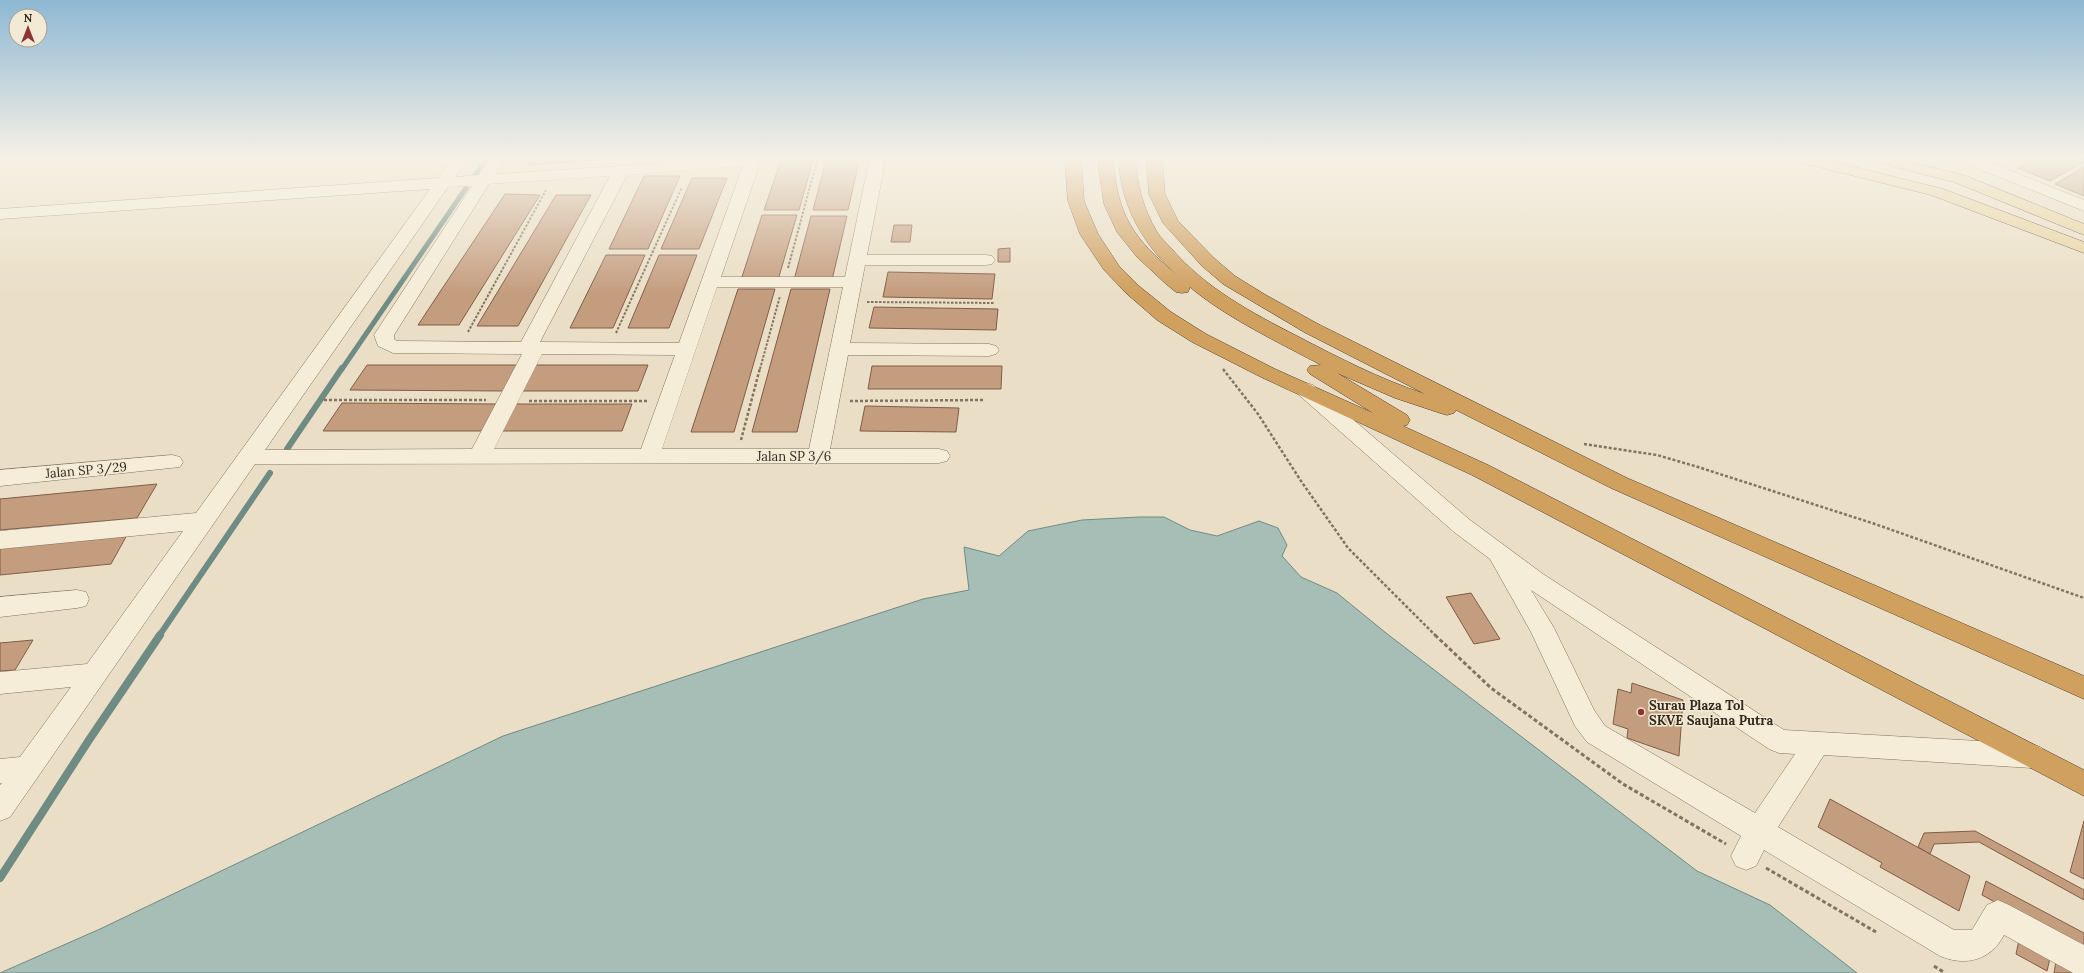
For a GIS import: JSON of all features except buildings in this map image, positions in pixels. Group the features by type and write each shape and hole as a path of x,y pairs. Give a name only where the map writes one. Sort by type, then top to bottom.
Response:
{"highway":[{"path":"1077,202 1089,234 1113,270 1133,290 1164,316 1199,338 1306,390 1480,470 2084,784"},
{"path":"1112,202 1114,212 1130,238 1154,266 1188,294 1251,334 1328,375 1480,470"},
{"path":"1136,202 1150,235 1174,263 1207,292 1265,327 1342,368 1402,393 1522,434"},
{"path":"1161,202 1171,223 1194,250 1229,280 1311,328 1619,483 2084,688"}],"main road":[{"path":"1965,202 2084,248"},
{"path":"1982,202 2055,236"},
{"path":"2018,202 2084,230"}],"street":[{"path":"0,225 6,213 160,202"},
{"path":"0,808 247,457 429,202"},
{"path":"470,202 384,335 385,342 393,347 686,349"},
{"path":"479,456 531,348 605,202"},
{"path":"649,456 738,202"},
{"path":"818,456 869,202"},
{"path":"857,260 986,260"},
{"path":"710,282 853,282"},
{"path":"840,349 989,350"},
{"path":"1306,390 1360,439 1462,526 1497,552 1535,580 1779,741 2032,756"},
{"name":"Jalan SP 3/6","path":"247,457 939,456"},
{"name":"Jalan SP 3/29","path":"0,478 172,462"},
{"path":"0,540 202,521"},
{"path":"1497,552 1542,628 1584,718 1596,734 1753,843 1951,945 1973,946 1986,938 1998,915 2084,962"},
{"path":"0,607 77,599"},
{"path":"0,683 94,674"},
{"path":"1753,843 1816,744"},
{"path":"0,771 29,768"}],"path":[{"path":"460,347 539,202"},
{"path":"609,348 675,202"},
{"path":"737,456 806,202"},
{"path":"849,302 995,303"},
{"path":"1199,338 1258,414 1301,482 1348,548 1491,688 1623,784 1753,843 1881,934"},
{"path":"829,400 983,400"},
{"path":"1582,443 1657,455 1684,463 1875,524 2084,598"},
{"path":"1933,965 1945,973"}],"water":[{"path":"1164,517 1190,530 1217,536 1259,521 1278,528 1287,545 1282,556 1301,577 1337,593 1386,633 1697,871 1770,905 1857,973 0,973 100,929 503,736 923,599 969,590 964,547 999,556 1028,531 1082,520"}],"waterway":[{"path":"342,369 456,202"},
{"path":"287,449 342,368"},
{"path":"159,636 270,473"},
{"path":"0,878 89,740 160,635"}],"place":[{"name":"Surau Plaza Tol SKVE Saujana Putra","path":"1641,712"}]}
